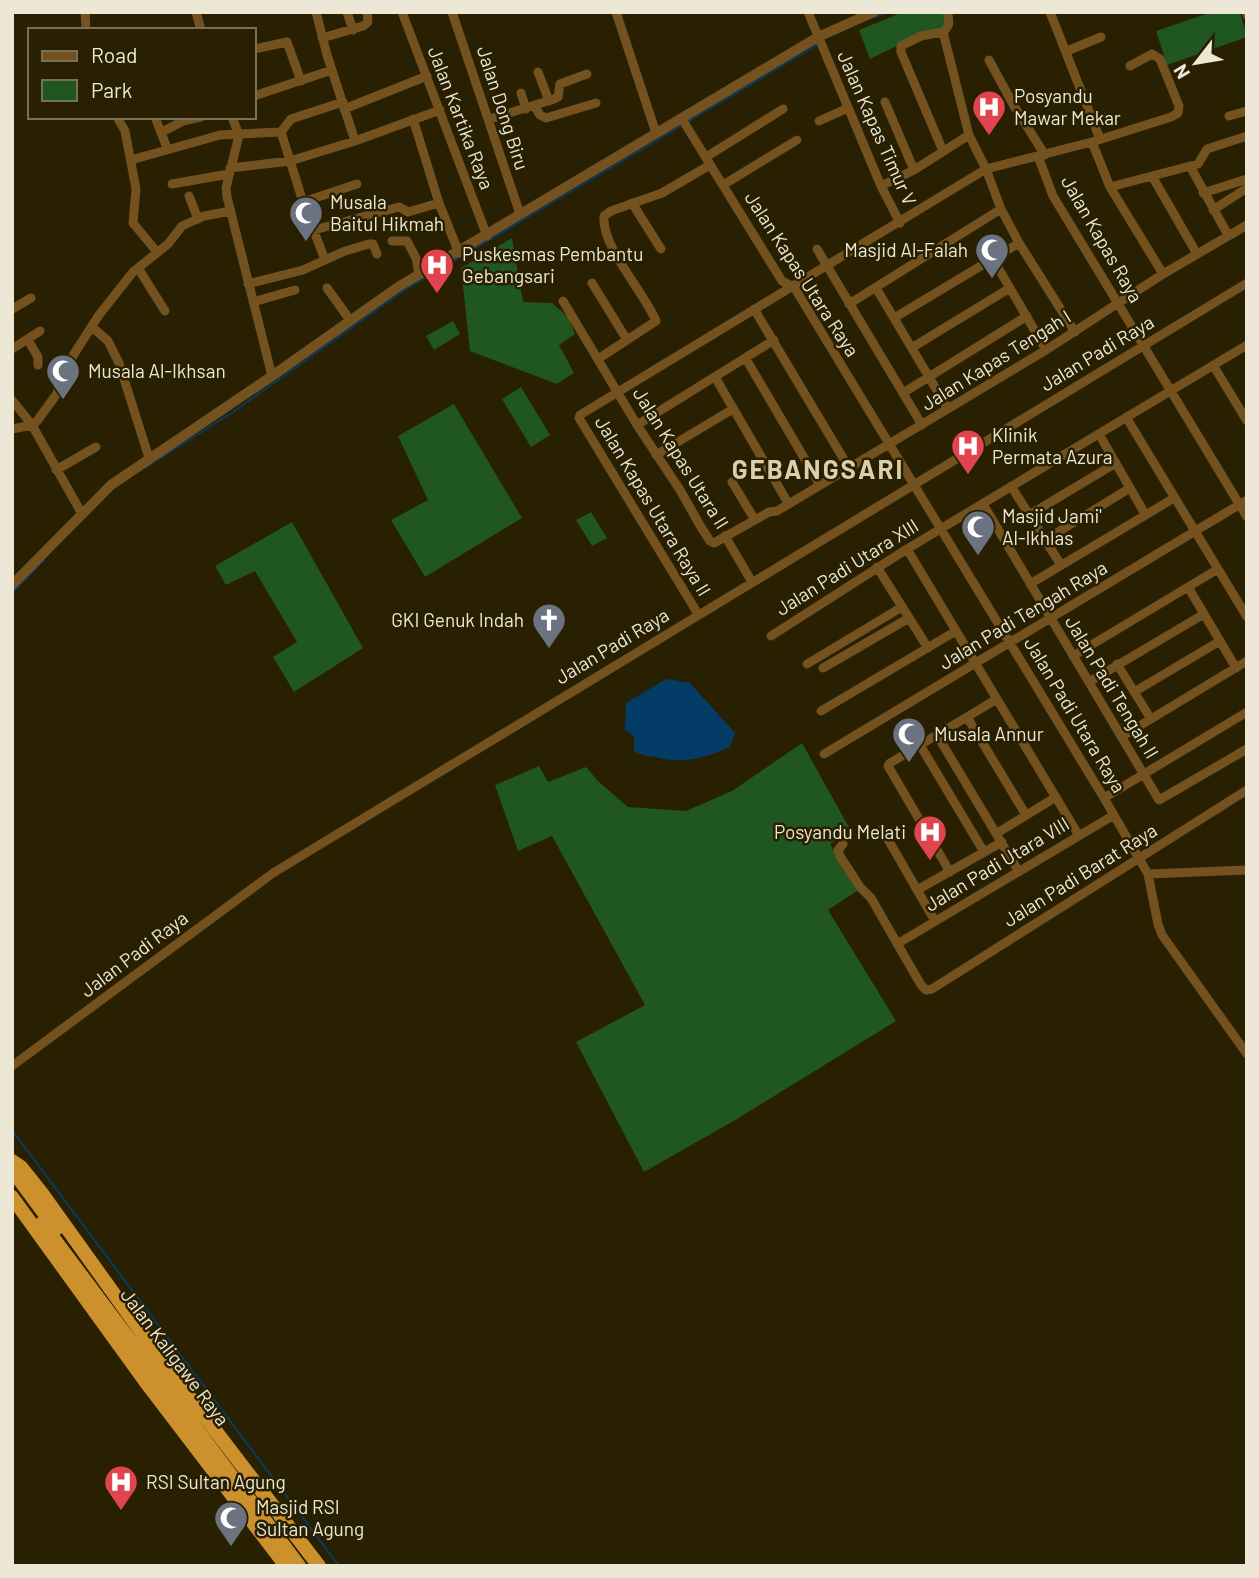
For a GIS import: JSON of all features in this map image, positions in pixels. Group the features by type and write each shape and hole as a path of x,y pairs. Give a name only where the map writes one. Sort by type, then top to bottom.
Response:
{"highway":[{"path":"12,1161 21,1167 41,1192 162,1361 319,1566"},
{"name":"Jalan Kaligawe Raya","path":"12,1171 309,1566"},
{"name":"Jalan Kaligawe Raya","path":"12,1182 299,1566"},
{"path":"12,1197 145,1381 286,1566"}],"street":[{"path":"316,12 355,141"},
{"path":"347,12 353,30"},
{"path":"322,38 353,30 368,22 368,12"},
{"name":"Jalan Kartika Raya","path":"401,12 428,76 487,236"},
{"name":"Jalan Dong Biru","path":"452,12 520,214"},
{"path":"617,12 656,133"},
{"name":"Jalan Kapas Timur V","path":"808,12 881,186 900,223"},
{"path":"12,585 111,485 351,320 419,275 656,133 684,122 874,12"},
{"path":"943,151 901,47 921,36 943,32 950,22 947,12"},
{"path":"1050,12 1067,51 1110,187 1163,274"},
{"path":"943,32 969,135 986,169 1001,209 1019,243 1075,332"},
{"path":"1067,51 1101,37"},
{"path":"256,49 287,42 300,80"},
{"path":"618,390 794,287 986,169 1042,156 1171,117 1180,109 1156,55 1152,54 1130,66"},
{"name":"Jalan Kapas Raya","path":"989,60 1042,156 1053,196 1243,503 1247,517"},
{"path":"256,95 332,70"},
{"path":"538,72 549,101"},
{"path":"490,119 531,108 558,97 562,83 587,74"},
{"path":"282,132 291,119 343,106 428,76"},
{"path":"522,93 531,108 546,118 596,103"},
{"path":"884,102 914,170"},
{"path":"598,359 655,323 612,247 603,222 606,214 669,190 783,108"},
{"path":"819,121 848,108"},
{"path":"172,184 290,161 440,110"},
{"path":"1229,116 1247,111"},
{"path":"118,119 125,131 136,189 132,223 157,252"},
{"path":"156,119 167,148"},
{"path":"162,132 192,119"},
{"path":"233,119 239,135 226,188 272,376"},
{"path":"413,119 439,203 459,253"},
{"name":"Jalan Kapas Utara Raya","path":"684,122 782,281 794,287 914,484"},
{"path":"131,160 220,135 282,132"},
{"path":"282,132 303,202 325,260"},
{"path":"881,186 914,170 969,135"},
{"path":"1110,187 1190,166 1201,161 1205,150 1210,147 1247,136"},
{"path":"723,186 797,140"},
{"path":"1190,166 1228,236"},
{"path":"1152,176 1197,254"},
{"path":"1203,193 1247,179"},
{"path":"303,202 357,184"},
{"path":"1213,210 1247,188"},
{"path":"190,196 198,219"},
{"path":"314,230 399,207 408,212 439,203"},
{"path":"632,203 661,249"},
{"path":"849,304 1001,209"},
{"path":"12,429 32,425 56,394 74,355 92,327 138,268 169,244 183,226 198,219 231,211"},
{"name":"Jalan Kapas Tengah I","path":"714,543 890,445 1075,332 1163,274 1247,225"},
{"path":"392,242 405,240 409,243 416,258 419,275"},
{"path":"894,318 1019,243"},
{"path":"248,284 303,270 345,251 372,244 377,254"},
{"path":"817,249 922,425"},
{"path":"993,259 1046,350"},
{"path":"138,268 165,312"},
{"path":"592,283 627,340"},
{"name":"Jalan Padi Raya","path":"12,1066 262,881 1247,283"},
{"path":"327,288 351,320"},
{"path":"876,288 948,410"},
{"path":"913,347 1010,288"},
{"path":"253,302 295,290"},
{"path":"12,309 32,298"},
{"name":"Jalan Kapas Utara II","path":"563,301 705,534 714,543"},
{"path":"754,309 849,468"},
{"path":"903,393 1027,316"},
{"path":"92,327 108,341 119,363 149,458"},
{"path":"12,349 40,331"},
{"path":"27,340 38,357 38,365"},
{"path":"637,425 774,340"},
{"name":"Jalan Padi Utara XIII","path":"771,636 906,549 1247,345"},
{"path":"746,359 820,485"},
{"path":"1213,365 1247,421"},
{"path":"715,377 788,503"},
{"name":"Jalan Kapas Utara Raya II","path":"618,390 579,416 698,614"},
{"path":"12,400 32,425 82,514"},
{"path":"656,455 733,409"},
{"path":"1126,417 1247,617"},
{"path":"1098,434 1145,514"},
{"path":"57,470 96,447"},
{"path":"1029,515 1116,463"},
{"path":"732,482 755,520"},
{"name":"Jalan Padi Utara Raya","path":"914,484 1143,864"},
{"path":"1012,486 1061,565"},
{"path":"1045,540 1130,488"},
{"path":"1030,584 1174,498"},
{"name":"Jalan Padi Tengah Raya","path":"824,754 1243,503"},
{"name":"Jalan Padi Tengah II","path":"983,504 1159,800 1247,748"},
{"path":"725,536 752,582"},
{"path":"906,549 1079,836"},
{"path":"877,567 928,648"},
{"path":"1073,656 1218,569"},
{"path":"1188,587 1236,668"},
{"path":"807,664 902,607"},
{"path":"1089,682 1204,614"},
{"path":"823,668 909,618"},
{"path":"821,711 956,631"},
{"path":"859,633 865,643"},
{"path":"1135,692 1220,641"},
{"path":"1121,737 1247,661"},
{"path":"1117,664 1151,719"},
{"path":"950,872 889,769 890,763 997,699"},
{"path":"1104,797 1247,712"},
{"path":"967,717 1026,815"},
{"path":"937,735 1019,872"},
{"path":"920,746 984,852"},
{"name":"Jalan Padi Barat Raya","path":"897,944 921,985 926,990 932,989 1143,864 1247,790"},
{"path":"997,833 1056,797"},
{"name":"Jalan Padi Utara VIII","path":"897,944 1114,815"},
{"path":"882,829 935,921"},
{"path":"917,890 1002,842"},
{"path":"843,844 838,850 840,856 860,887 871,898 897,944"},
{"path":"1247,870 1143,864 1162,935 1247,1054"}],"green space":[{"path":"903,12 943,12 946,19 942,30 922,34 870,59 859,30"},
{"path":"1212,12 1240,12 1247,37 1167,65 1156,31"},
{"path":"512,238 523,302 552,303 569,318 575,334 559,345 574,373 557,384 470,351 461,268"},
{"path":"453,321 460,334 434,350 426,336"},
{"path":"521,387 550,435 531,447 502,399"},
{"path":"454,404 522,518 425,577 391,520 428,500 398,436"},
{"path":"591,512 607,538 592,546 576,520"},
{"path":"292,522 363,648 294,692 273,657 297,642 255,571 226,585 215,566"},
{"path":"802,743 851,831 830,844 857,891 828,910 896,1021 737,1119 644,1172 576,1042 645,1005 552,836 518,851 495,785 539,766 548,782 586,767 628,807 686,811 732,791"}],"water":[{"path":"666,679 690,683 735,733 730,747 687,760 669,760 634,751 634,736 625,730 626,703"}],"waterway":[{"path":"875,17 887,12"},
{"path":"689,121 817,45"},
{"path":"146,467 233,412 403,291 681,126"},
{"path":"12,593 44,560"},
{"path":"12,1130 339,1566"}],"place":[{"name":"Posyandu Mawar Mekar","path":"989,137"},
{"name":"Musala Baitul Hikmah","path":"306,243"},
{"name":"Masjid Al-Falah","path":"992,280"},
{"name":"Puskesmas Pembantu Gebangsari","path":"437,295"},
{"name":"Musala Al-Ikhsan","path":"63,401"},
{"name":"Klinik Permata Azura","path":"968,476"},
{"name":"Masjid Jami' Al-Ikhlas","path":"978,557"},
{"name":"GKI Genuk Indah","path":"549,650"},
{"name":"Musala Annur","path":"909,764"},
{"name":"Posyandu Melati","path":"930,862"},
{"name":"RSI Sultan Agung","path":"121,1512"},
{"name":"Masjid RSI Sultan Agung","path":"231,1548"}],"district":[{"name":"GEBANGSARI","path":"818,470"}]}
